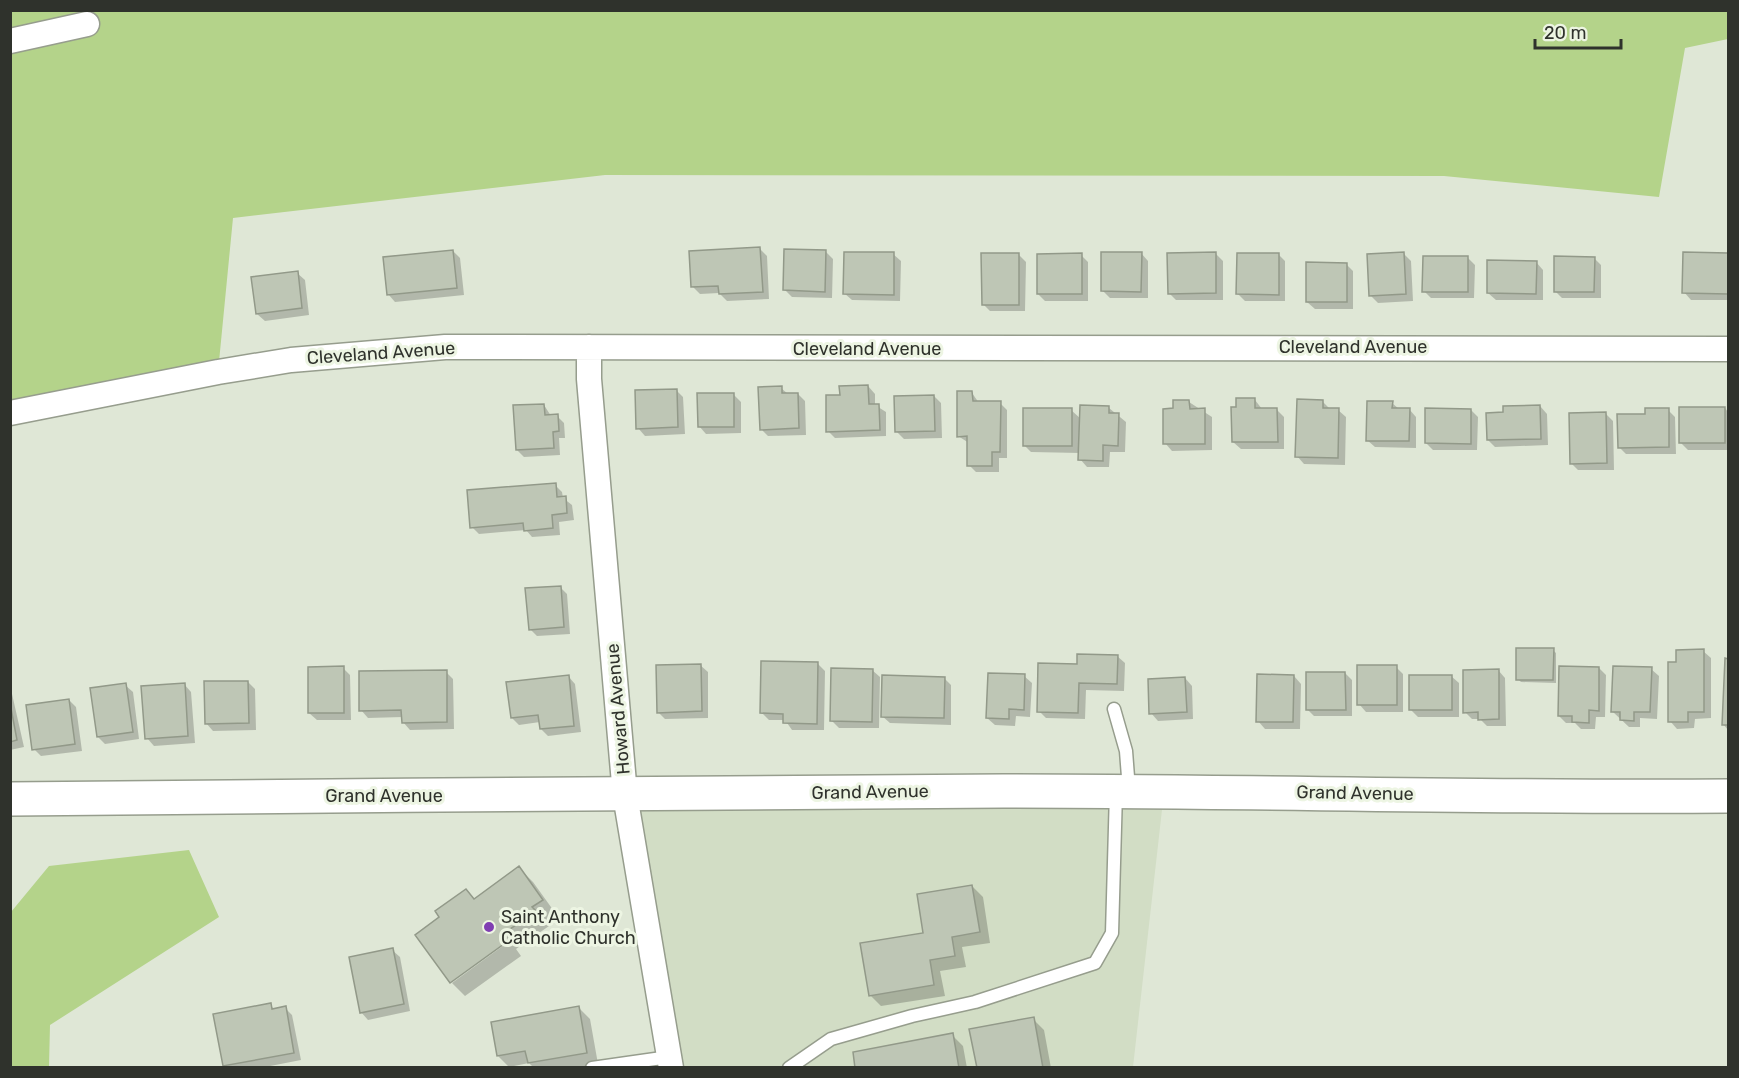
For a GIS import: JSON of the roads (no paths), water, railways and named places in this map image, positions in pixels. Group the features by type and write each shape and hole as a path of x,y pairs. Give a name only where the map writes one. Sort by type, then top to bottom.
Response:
{"street":[{"path":"10,41 87,24"},
{"name":"Cleveland Avenue","path":"10,413 291,360 445,347 1728,349"},
{"name":"Howard Avenue","path":"589,347 589,379 625,795 670,1062"},
{"name":"Grand Avenue","path":"10,799 1122,791 1568,797 1728,796"}],"lane":[{"path":"789,1068 831,1039 912,1016 975,1002 1095,963 1112,933 1126,751 1114,709"},
{"path":"592,1068 670,1062"}],"place":[{"name":"Saint Anthony Catholic Church","path":"489,927"}]}
